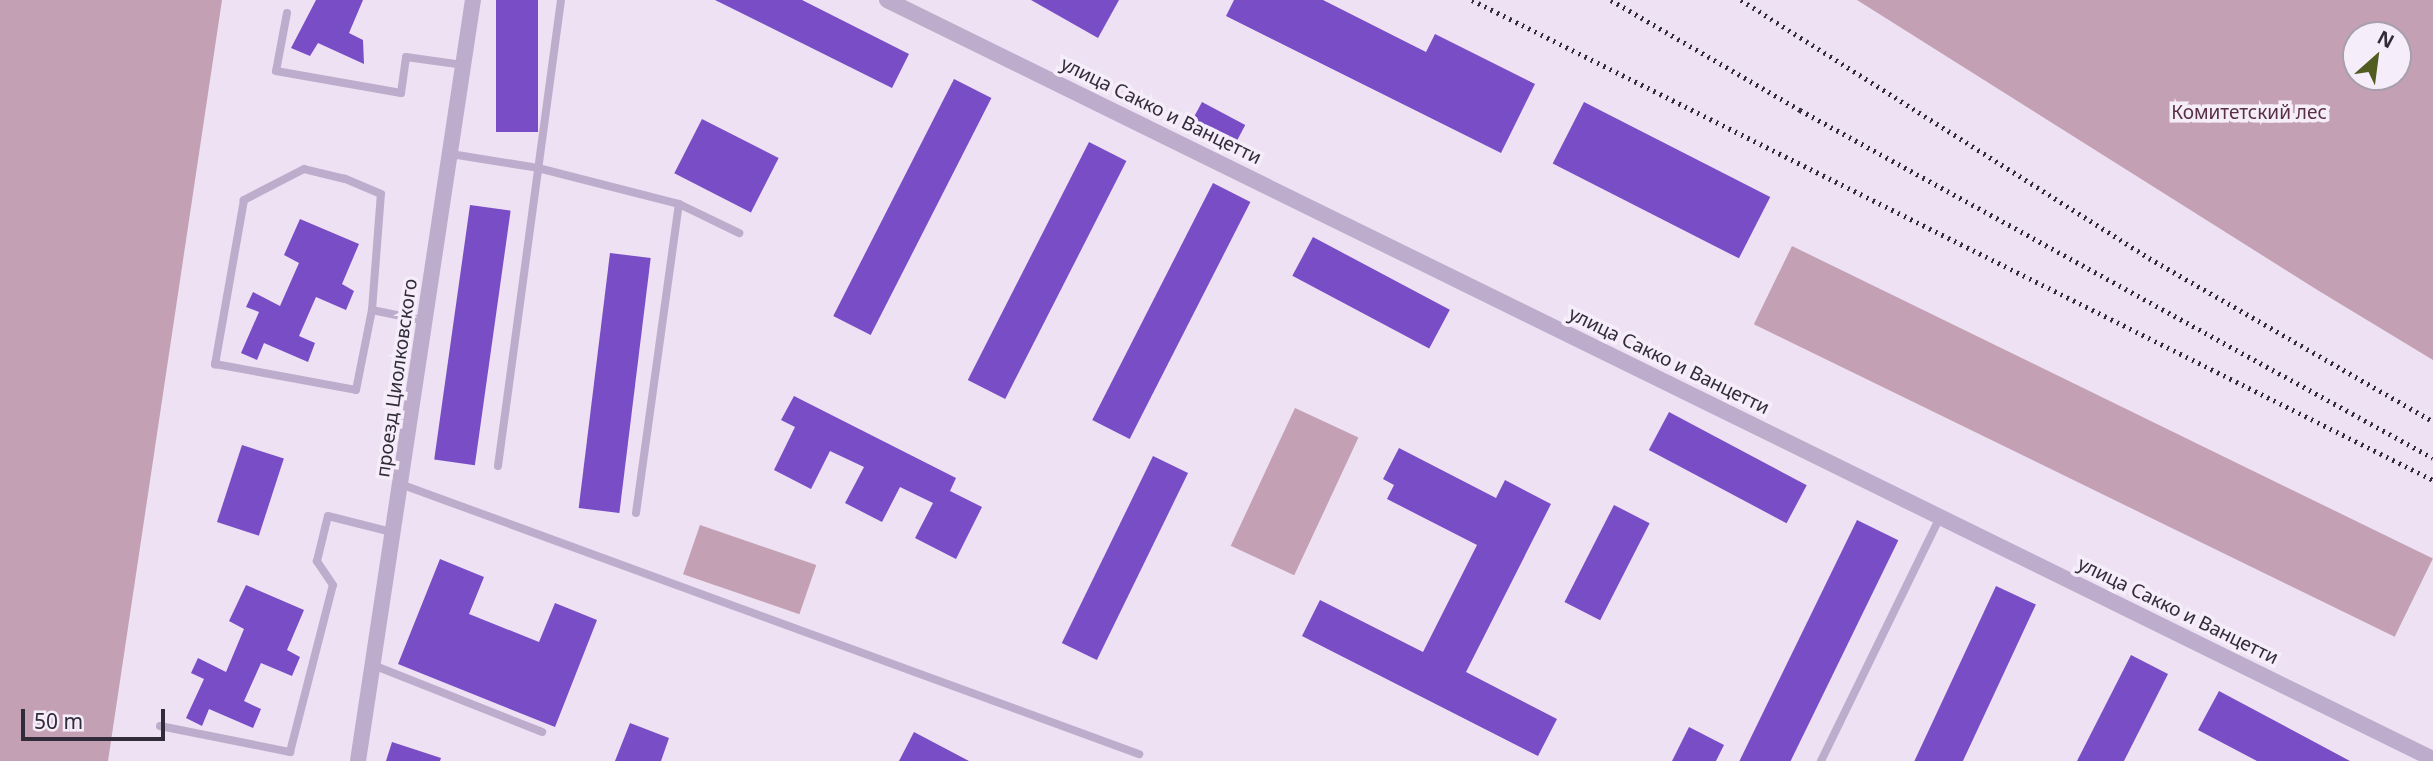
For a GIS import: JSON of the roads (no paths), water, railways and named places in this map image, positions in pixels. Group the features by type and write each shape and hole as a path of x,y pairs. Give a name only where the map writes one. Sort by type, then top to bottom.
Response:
{"street":[{"name":"проезд Циолковского","path":"358,761 403,485 473,0"},
{"name":"улица Сакко и Ванцетти","path":"887,0 2433,760"}],"lane":[{"path":"498,466 561,0"},
{"path":"287,13 276,71 401,93 406,57 464,65"},
{"path":"451,154 538,168 679,204 739,233"},
{"path":"304,169 345,179 381,194 372,310 356,390 215,364 244,200 304,169"},
{"path":"636,513 679,204"},
{"path":"372,310 427,321"},
{"path":"403,485 1139,754"},
{"path":"160,726 290,752 333,585 317,561 328,516 395,533"},
{"path":"1821,761 1940,517"},
{"path":"373,665 542,732"}],"railway":[{"path":"1472,0 2433,480"},
{"path":"1611,0 1800,110 2433,458"},
{"path":"1741,0 2149,258 2433,421"}],"park label":[{"name":"Комитетский лес","path":"2249,113"}]}
